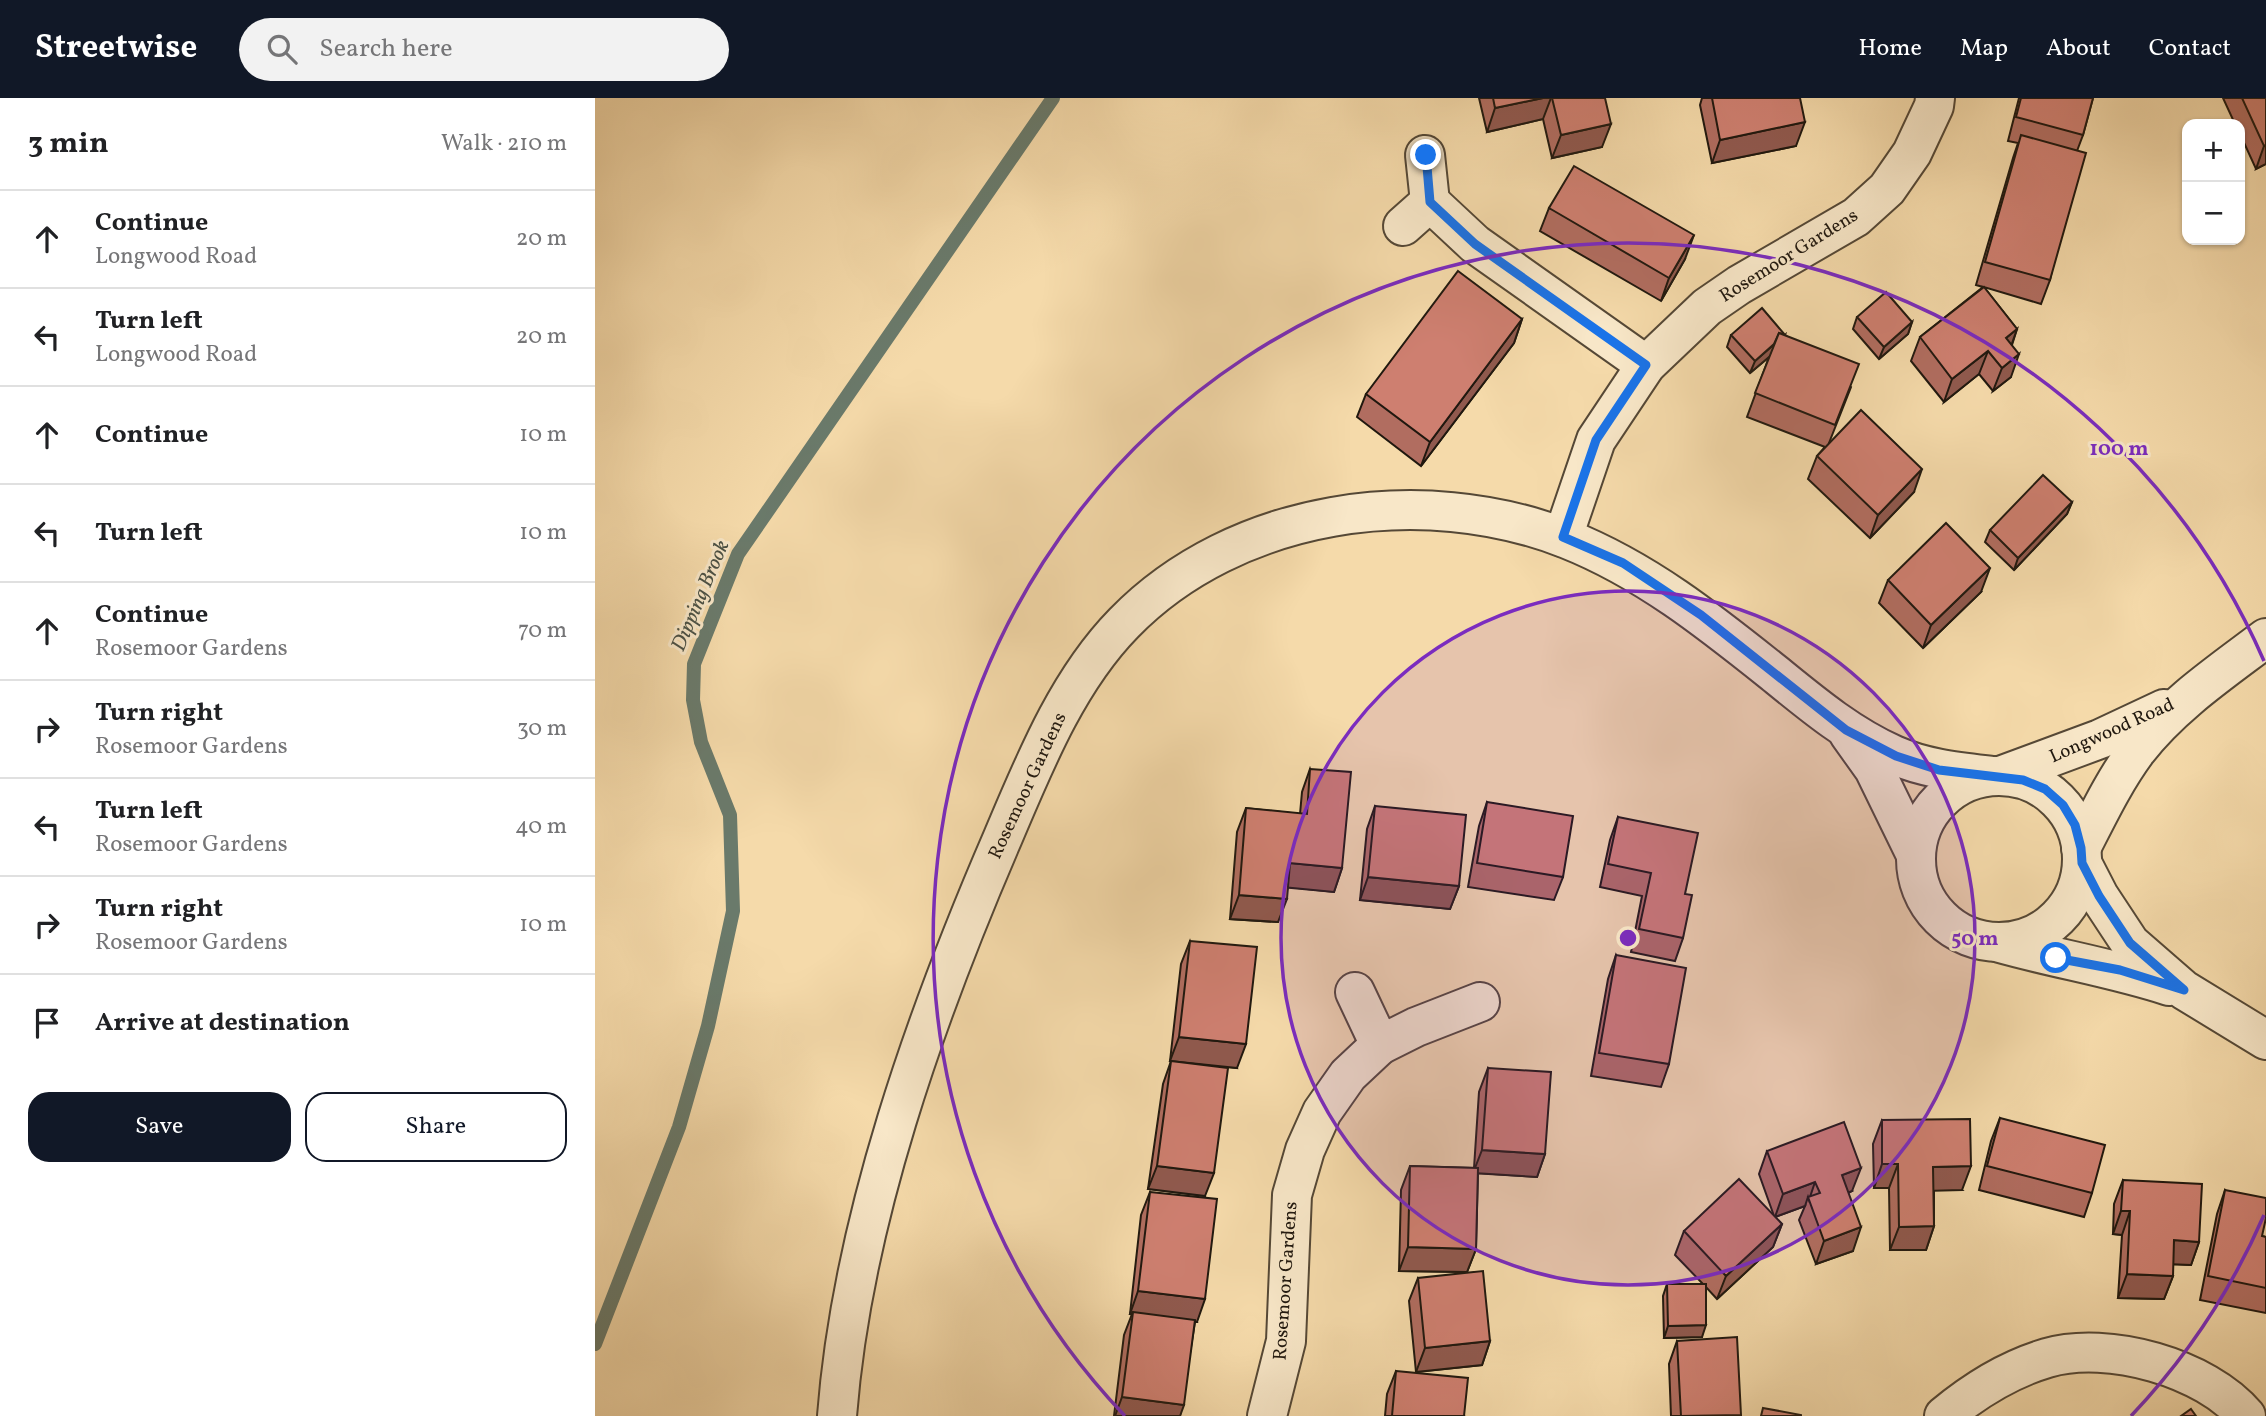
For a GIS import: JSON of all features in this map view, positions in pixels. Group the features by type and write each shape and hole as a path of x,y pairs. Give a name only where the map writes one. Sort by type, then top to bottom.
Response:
{"street":[{"name":"Rosemoor Gardens","path":"1563,537 1596,440 1646,365 1707,307 1739,285 1856,217 1887,189 1912,153 1934,106 1935,98"},
{"path":"1426,155 1417,214 1475,244 1646,365"},
{"name":"Rosemoor Gardens","path":"837,1416 852,1305 874,1207 901,1109 969,915 1042,750 1067,702 1093,661 1121,625 1152,597 1190,570 1235,546 1282,529 1328,519 1377,511 1424,511 1491,517 1563,537 1623,563 1701,615 1846,730 1896,756 1939,770 1996,776"},
{"name":"Longwood Road","path":"2082,856 2113,785 2138,749 2185,699 2266,638"},
{"name":"Longwood Road","path":"1996,776 2100,739 2185,699"},
{"name":"Rosemoor Gardens","path":"1846,730 1874,769 1916,855"},
{"path":"2184,990 2120,970 1973,938 1949,926 1930,907 1918,882 1916,855 1920,832 1931,810 1948,793 1969,781 1996,776 2023,780 2045,789 2063,805 2075,825 2082,856 2099,896 2130,943 2184,990 2266,1040"},
{"path":"2000,943 2024,938 2047,928 2065,910 2077,888 2082,856"},
{"path":"1355,992 1380,1045"},
{"name":"Rosemoor Gardens","path":"1267,1416 1286,1341 1292,1195 1305,1150 1322,1112 1348,1075 1380,1045 1416,1027 1480,1002"},
{"path":"1944,1416 1985,1387 2019,1368 2050,1357 2081,1354 2115,1355 2152,1361 2176,1370 2219,1390 2246,1416"}],"building":[{"path":"1493,98 1543,98 1495,108"},
{"path":"1552,98 1605,98 1611,124 1561,135"},
{"path":"1712,98 1800,98 1805,122 1720,140"},
{"path":"2021,98 2093,98 2083,135 2016,117"},
{"path":"2242,98 2266,98 2264,146"},
{"path":"2021,135 2086,153 2050,280 1985,262"},
{"path":"1574,166 1694,235 1669,278 1549,208"},
{"path":"1458,271 1522,319 1430,442 1366,394"},
{"path":"1984,287 2017,329 2006,338 2019,354 2002,368 1988,351 1952,379 1920,337"},
{"path":"1886,292 1912,322 1884,347 1857,317"},
{"path":"1762,308 1785,335 1779,333 1774,344 1755,361 1731,335"},
{"path":"1779,333 1859,364 1835,425 1755,393"},
{"path":"1861,410 1922,469 1878,515 1817,456"},
{"path":"2043,475 2072,502 2018,558 1990,530"},
{"path":"1946,523 1990,568 1931,625 1888,580"},
{"path":"1310,769 1351,772 1342,868 1290,863 1287,899 1239,895 1246,808 1307,814"},
{"path":"1487,802 1573,816 1563,877 1477,863"},
{"path":"1375,806 1466,815 1459,886 1368,877"},
{"path":"1618,817 1698,833 1685,894 1692,895 1683,938 1639,929 1651,873 1608,864"},
{"path":"1190,941 1257,947 1246,1044 1179,1037"},
{"path":"1616,955 1686,968 1669,1064 1599,1053"},
{"path":"1171,1061 1228,1068 1214,1173 1157,1166"},
{"path":"1488,1068 1551,1072 1545,1154 1482,1150"},
{"path":"2000,1118 2105,1145 2092,1193 1987,1166"},
{"path":"1970,1119 1971,1166 1933,1167 1934,1226 1899,1227 1898,1164 1882,1164 1882,1120"},
{"path":"1844,1122 1861,1168 1842,1175 1861,1227 1824,1241 1808,1197 1820,1193 1815,1182 1783,1194 1767,1151"},
{"path":"1410,1166 1478,1168 1476,1249 1408,1247"},
{"path":"1739,1179 1782,1224 1726,1276 1684,1231"},
{"path":"2123,1180 2202,1184 2199,1242 2174,1240 2173,1276 2127,1274 2130,1211 2121,1211"},
{"path":"2225,1190 2266,1198 2262,1236 2266,1237 2266,1288 2208,1276"},
{"path":"1150,1192 1217,1199 1205,1299 1138,1291"},
{"path":"1483,1271 1490,1341 1425,1348 1418,1278"},
{"path":"1667,1284 1706,1284 1706,1325 1668,1326"},
{"path":"1133,1312 1195,1320 1184,1405 1122,1397"},
{"path":"1737,1337 1741,1415 1681,1416 1677,1341"},
{"path":"1396,1371 1468,1378 1464,1416 1392,1416"},
{"path":"1763,1408 1801,1415 1801,1416 1761,1416"},
{"path":"2191,1409 2196,1416 2181,1416"}],"waterway":[{"name":"Dipping Brook","path":"595,1344 679,1127 708,1026 733,911 730,815 701,742 693,700 694,664 738,554 1053,98"}],"route":[{"path":"1426,155 1430,202 1475,244 1646,365 1596,440 1563,537 1623,563 1701,615 1846,730 1896,756 1939,770 2023,780 2045,789 2063,805 2075,825 2082,863 2099,896 2130,943 2184,990 2120,970 2056,958"}]}
